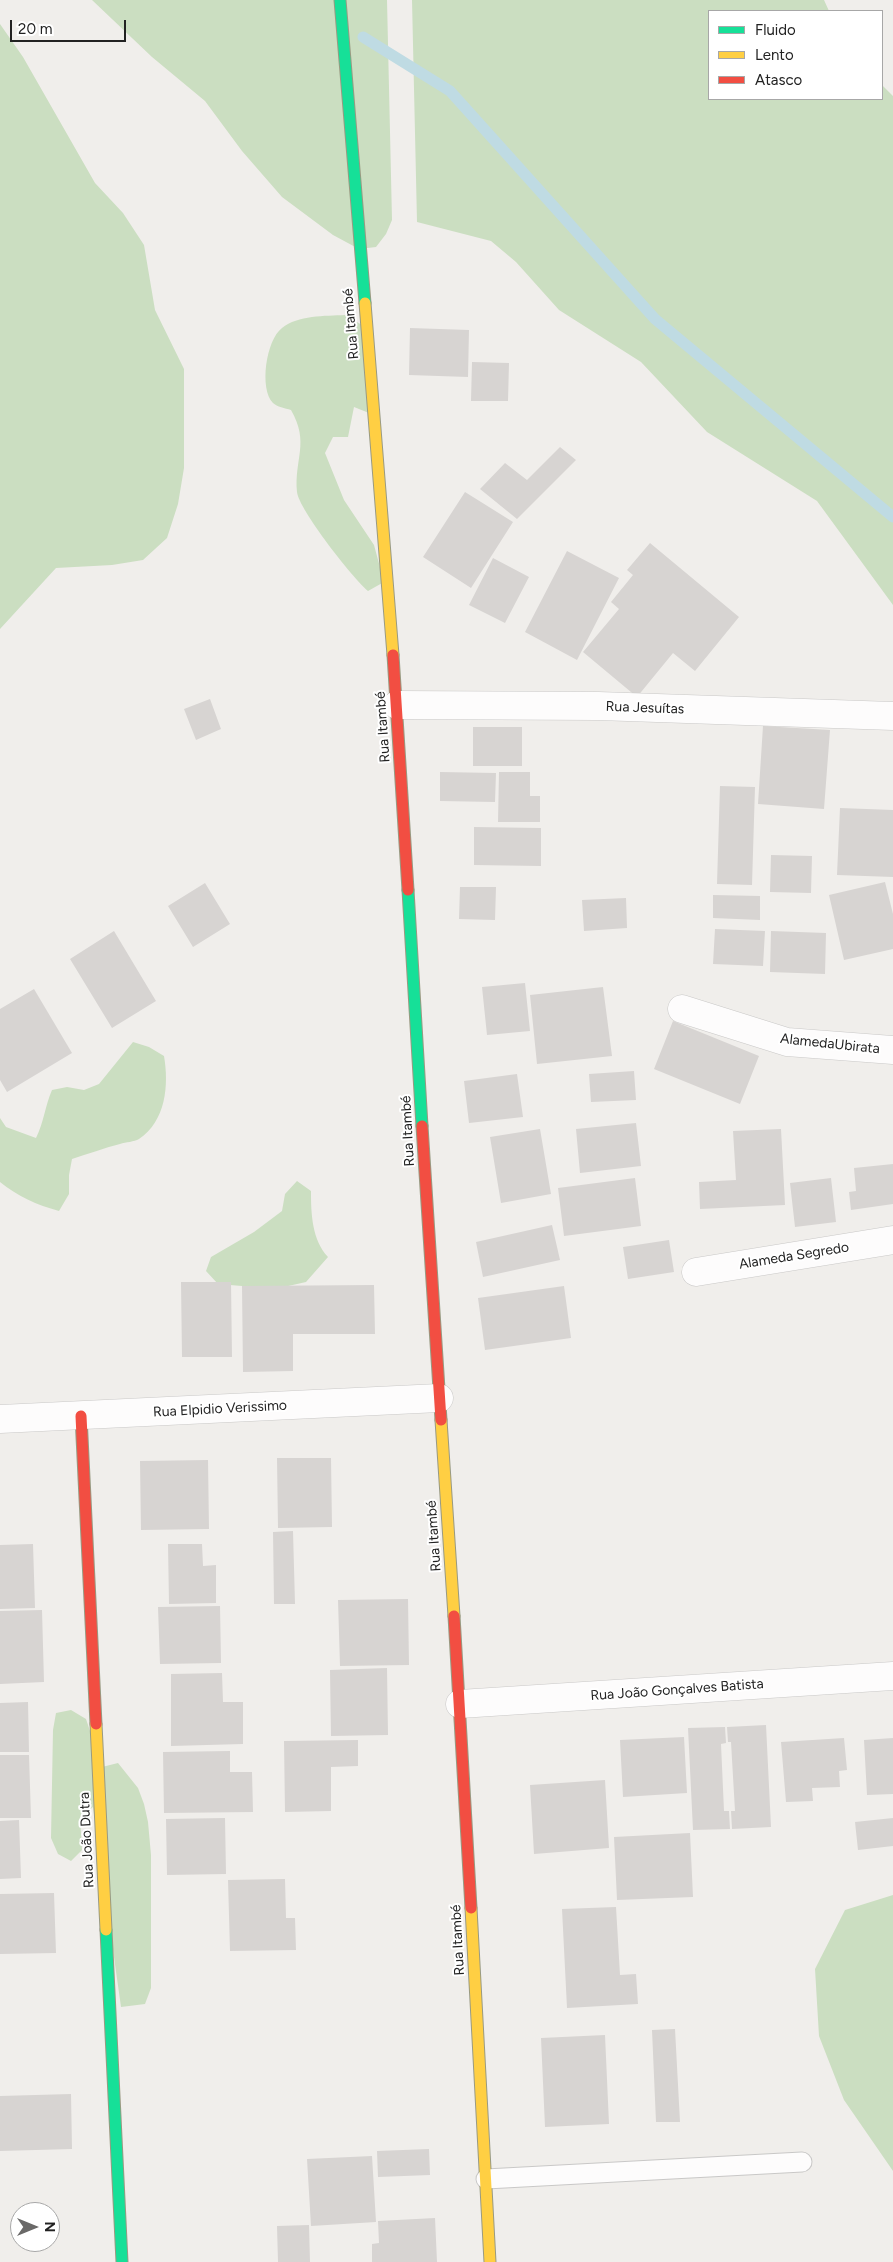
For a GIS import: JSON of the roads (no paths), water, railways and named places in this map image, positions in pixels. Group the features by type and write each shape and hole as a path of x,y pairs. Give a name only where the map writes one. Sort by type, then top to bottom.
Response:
{"street":[{"name":"Rua Itambé","path":"340,0 397,705 439,1398 460,1704 490,2262"},
{"name":"Rua Jesuítas","path":"397,705 598,706 893,716"},
{"name":"AlamedaUbirata","path":"682,1009 786,1042 893,1050"},
{"name":"Alameda Segredo","path":"696,1272 893,1240"},
{"name":"Rua Elpidio Verissimo","path":"0,1419 439,1398"},
{"name":"Rua João Dutra","path":"81,1416 122,2262"},
{"name":"Rua João Gonçalves Batista","path":"460,1704 893,1676"}],"lane":[{"path":"486,2179 802,2162"}],"waterway":[{"path":"363,37 450,91 655,319 893,517"}]}
